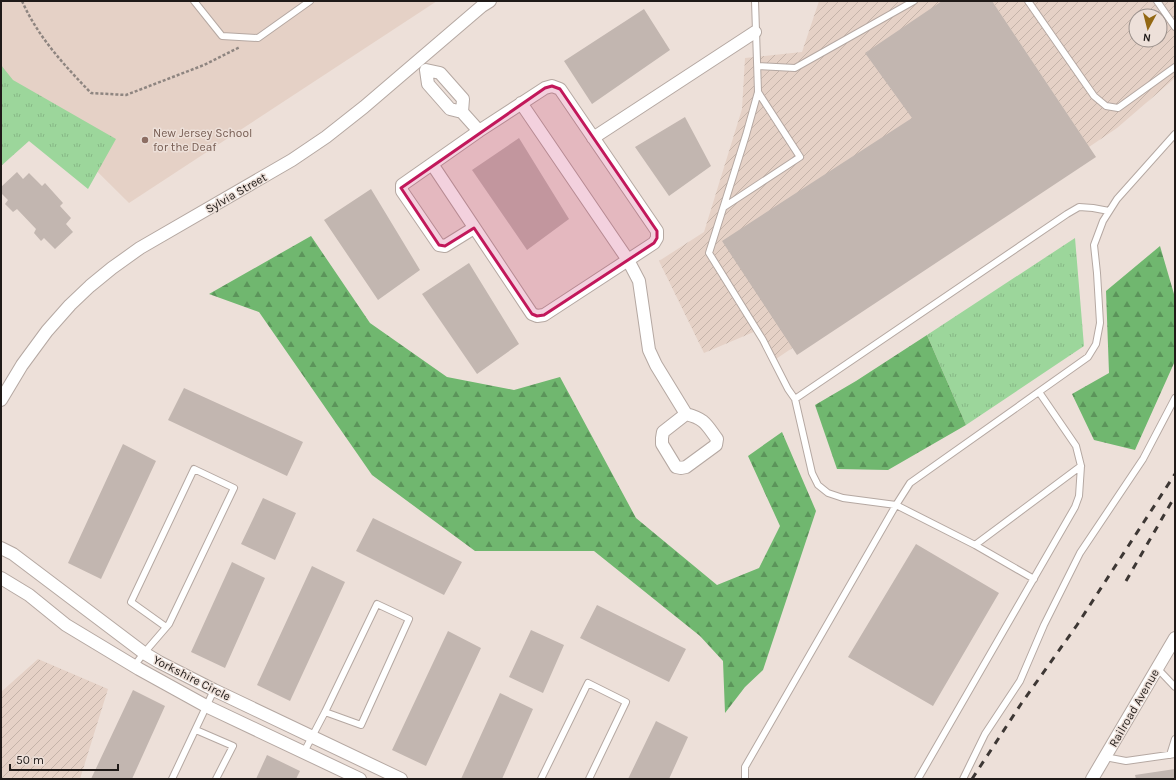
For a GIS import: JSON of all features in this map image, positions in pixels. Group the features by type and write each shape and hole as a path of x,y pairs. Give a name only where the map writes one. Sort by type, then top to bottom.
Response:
{"street":[{"name":"Sylvia Street","path":"1,400 22,364 47,331 70,305 112,268 140,248 292,160 326,137 422,66 482,6 490,1"},
{"path":"593,138 755,32"},
{"path":"422,66 440,73 463,99 462,112 479,131"},
{"path":"432,164 532,314 537,316 544,315 654,243 657,238 657,232 560,89 552,86 545,88 521,103 479,131 402,185 402,191 439,246 445,246 474,228"},
{"path":"521,103 628,260 639,281 649,350 686,414 704,421 717,439 716,445 686,467 681,468 676,467 662,444 662,438 663,432 686,414"},
{"name":"Yorkshire Circle","path":"1,548 13,554 144,653 159,662 214,690 401,779"},
{"name":"Yorkshire Circle","path":"1,578 29,595 66,625 134,666 206,706 360,779"},
{"name":"Railroad Avenue","path":"1092,779 1175,638"}],"lane":[{"path":"194,1 222,36 258,38 310,1"},
{"path":"755,1 758,92 746,136 709,253 763,340 794,399 812,473 818,485 828,493 843,498 896,505 975,545 1034,579"},
{"path":"758,66 795,68 914,1"},
{"path":"1028,1 1094,96 1106,106 1118,108 1175,67"},
{"path":"1157,1 1175,27"},
{"path":"724,207 800,157 758,92"},
{"path":"745,779 745,768 910,483 1088,357 1096,344 1100,323 1098,273 1094,245 1103,221 1117,199 1175,134"},
{"path":"794,399 1067,214 1079,207 1109,211"},
{"path":"918,779 1075,507 1078,496 1081,466 1076,446 1039,392"},
{"path":"963,779 985,734 1020,681 1044,625 1080,553 1144,459 1175,398"},
{"path":"975,545 1081,466"},
{"path":"134,666 169,624 234,488 194,469 131,602 166,627"},
{"path":"304,752 377,604 409,619 361,725 325,712"},
{"path":"1158,668 1175,687"},
{"path":"541,779 588,683 626,702 589,779"},
{"path":"172,779 214,690"},
{"path":"196,730 233,746 216,779"},
{"path":"1105,757 1126,760 1173,754 1175,739"}],"path":[{"path":"22,1 30,18 59,59 91,93 126,95 204,65 258,38"}],"highlighted area":[{"path":"552,86 560,89 657,231 657,238 654,243 544,315 537,316 532,314 474,228 445,246 439,245 401,188 545,88"}],"shaded area":[{"name":"New Jersey School for the Deaf","path":"1,1 437,1 129,203 1,76"},
{"path":"819,1 1175,1 1175,78 1117,128 776,359 756,331 704,353 659,261 704,232 742,109 745,58 802,52"},
{"path":"38,659 108,689 80,779 1,779 1,692"}],"green space":[{"path":"1,65 13,80 116,139 88,189 29,141 1,166"},
{"path":"311,236 370,323 447,377 514,390 560,377 636,518 717,585 759,568 780,526 748,456 782,432 816,511 763,670 745,687 725,713 723,661 700,636 594,551 475,551 372,475 259,312 209,294"},
{"path":"1075,238 1084,346 966,425 927,335"},
{"path":"1160,246 1174,294 1175,361 1135,450 1094,440 1072,394 1109,373 1106,291"},
{"path":"927,335 966,425 888,470 837,469 815,405 856,381"}],"building":[{"path":"942,1 992,1 1096,157 797,355 722,241 912,118 865,53"},
{"path":"644,9 670,50 592,104 564,61"},
{"path":"685,117 711,166 669,196 635,147"},
{"path":"519,138 569,219 527,250 472,170"},
{"path":"17,172 23,179 29,173 42,186 45,183 63,203 60,206 71,218 66,224 73,232 55,249 44,238 41,241 34,233 36,229 17,209 13,212 5,204 8,200 1,193 1,187"},
{"path":"371,189 420,270 378,300 324,220"},
{"path":"469,263 519,344 477,374 422,294"},
{"path":"184,388 303,442 287,476 168,420"},
{"path":"123,444 156,461 101,579 68,563"},
{"path":"263,498 296,513 275,560 241,544"},
{"path":"373,518 462,562 444,595 356,551"},
{"path":"916,544 999,593 933,706 848,657"},
{"path":"232,562 265,578 225,668 191,652"},
{"path":"312,566 345,582 290,701 257,685"},
{"path":"597,605 686,649 669,682 580,638"},
{"path":"531,630 564,645 543,693 509,677"},
{"path":"448,631 481,648 426,766 392,750"},
{"path":"133,690 165,706 132,779 91,779"},
{"path":"500,693 533,709 502,779 461,779"},
{"path":"656,721 688,737 669,779 628,779"},
{"path":"267,755 300,771 296,779 256,779"},
{"path":"1175,769 1175,779 1136,779 1135,775"}],"railway":[{"path":"972,779 1021,704 1077,625 1175,474"},
{"path":"1126,581 1175,496"}],"place":[{"name":"New Jersey School for the Deaf","path":"145,140"}]}
